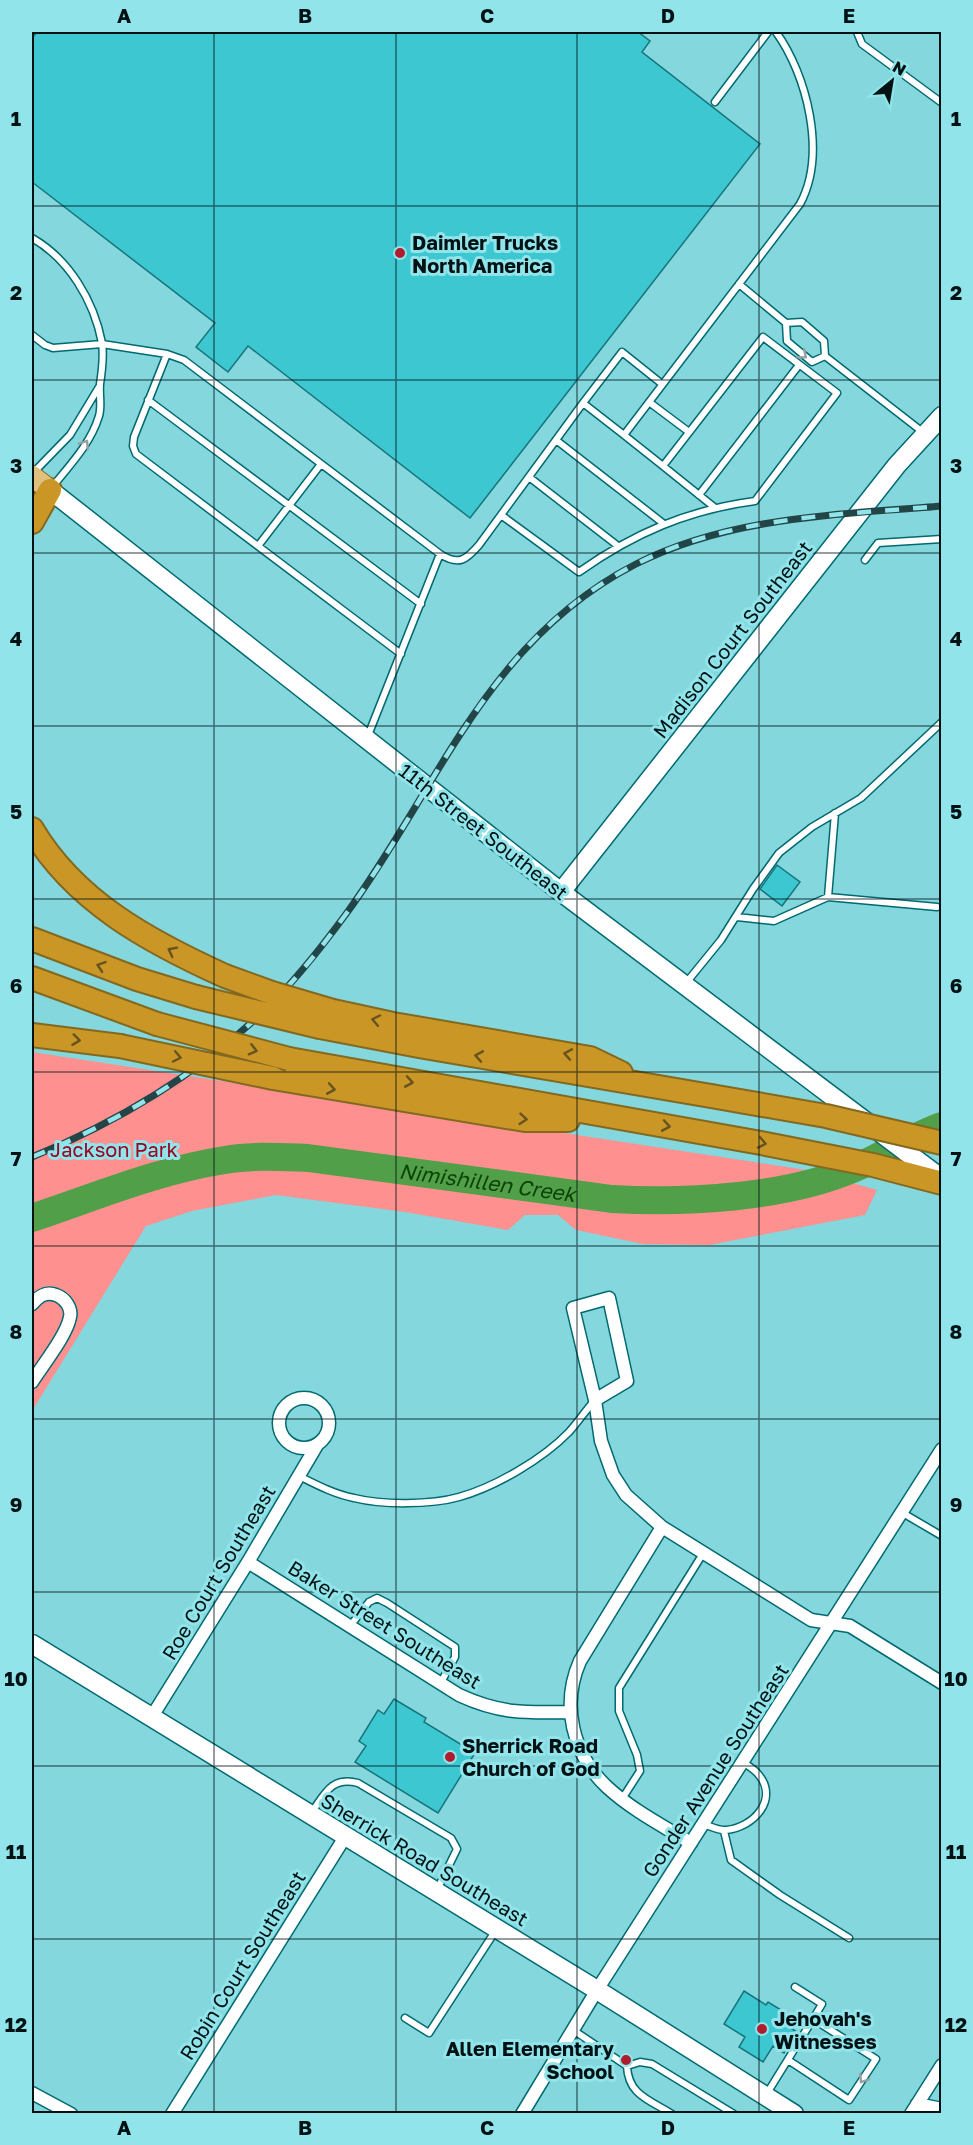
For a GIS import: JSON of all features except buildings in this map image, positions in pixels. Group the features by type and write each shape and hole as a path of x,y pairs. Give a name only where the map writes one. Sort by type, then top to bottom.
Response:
{"highway":[{"path":"32,522 50,490"},
{"path":"32,829 65,874 101,906 130,927 225,976 272,993 327,1019"},
{"path":"32,939 127,975 196,997 327,1019 418,1046 826,1116 942,1143"},
{"path":"32,978 157,1023 289,1059 705,1133 941,1180"},
{"path":"32,1035 120,1046 273,1078 525,1120 627,1119"}],"main road":[{"name":"11th Street Southeast","path":"32,476 50,490"}],"street":[{"name":"Madison Court Southeast","path":"561,892 897,465 942,416"},
{"name":"11th Street Southeast","path":"50,490 561,892 941,1180"},
{"path":"32,1304 39,1296 49,1293 60,1296 69,1305 71,1315 67,1327 32,1382"},
{"path":"595,1400 627,1381 609,1298 573,1308 595,1400 601,1442 613,1475 626,1495 663,1527 811,1620 850,1626 942,1683"},
{"name":"Roe Court Southeast","path":"151,1718 248,1562 317,1445 329,1430 330,1423 326,1410 313,1399 304,1398 292,1401 281,1414 279,1423 283,1436 296,1447 317,1445"},
{"name":"Gonder Avenue Southeast","path":"525,2112 597,1990 942,1449"},
{"path":"663,1527 580,1660 570,1690 570,1712 575,1735 591,1768 608,1788 692,1843"},
{"name":"Baker Street Southeast","path":"248,1562 440,1685 476,1703 495,1709 522,1713 570,1712"},
{"name":"Sherrick Road Southeast","path":"32,1644 597,1990 794,2114"},
{"name":"Robin Court Southeast","path":"172,2114 345,1837"},
{"path":"914,2109 942,2065"},
{"path":"32,2093 71,2114"},
{"path":"914,2109 942,2109"}],"lane":[{"path":"715,102 768,32"},
{"path":"624,435 800,204 807,191 811,178 810,114 800,76 776,32"},
{"path":"857,32 862,44 942,103"},
{"path":"32,238 59,259 77,281 92,312 102,344 101,407 97,421 83,448 50,490"},
{"path":"739,284 786,323 802,322 824,341 825,356 925,433"},
{"path":"786,323 787,341 812,362 825,356"},
{"path":"32,335 53,348 102,344 166,354 188,363 440,554 454,561 467,557 501,515 622,352 662,384"},
{"path":"501,515 579,572 618,546 664,524 714,507 755,501 837,393 763,337 663,466"},
{"path":"166,354 134,440 133,449 136,454 401,654"},
{"path":"699,495 799,365"},
{"path":"32,476 70,435 100,387"},
{"path":"148,400 421,604"},
{"path":"649,402 689,432"},
{"path":"583,403 714,507"},
{"path":"556,440 664,524"},
{"path":"258,546 321,464"},
{"path":"529,477 618,546"},
{"path":"865,560 878,543 942,539"},
{"path":"366,739 440,554"},
{"path":"684,986 721,940 779,853 812,827 861,798 942,722"},
{"path":"828,897 835,813"},
{"path":"737,917 774,921 828,897 937,907"},
{"path":"299,1476 335,1493 357,1499 395,1502 458,1497 484,1488 535,1459 568,1432 595,1400"},
{"path":"901,1512 942,1536"},
{"path":"622,1799 640,1771 637,1755 619,1711 619,1688 704,1552"},
{"path":"349,1627 369,1602 377,1598 387,1603 455,1647 455,1657 440,1685"},
{"path":"703,1824 724,1831 742,1827 756,1818 766,1802 765,1787 759,1775 743,1762"},
{"path":"309,1815 328,1789 338,1782 349,1781 358,1783 451,1838 457,1849 436,1892"},
{"path":"724,1831 731,1860 780,1895 849,1938"},
{"path":"405,2018 429,2033 497,1929"},
{"path":"766,2096 822,2004 795,1987"},
{"path":"788,2060 849,2100 876,2059 813,2019"},
{"path":"573,2030 627,2066 629,2080 635,2091 672,2114"},
{"path":"627,2066 640,2062 652,2064 734,2114"}],"green space":[{"name":"Jackson Park","path":"32,1052 806,1170 877,1190 865,1215 709,1245 643,1244 576,1230 558,1215 525,1215 508,1230 405,1212 276,1195 192,1211 146,1226 32,1411"}],"waterway":[{"name":"Nimishillen Creek","path":"32,1218 176,1170 235,1158 256,1157 308,1158 612,1199 672,1200 736,1196 768,1192 828,1178 877,1158 942,1126"}],"railway":[{"path":"32,1157 95,1129 156,1094 213,1054 277,998 308,964 346,914 379,866 470,720 503,675 540,633 584,596 636,564 672,548 709,536 786,520 942,506"}],"place":[{"name":"Daimler Trucks North America","path":"400,253"},
{"name":"Sherrick Road Church of God","path":"450,1757"},
{"name":"Jehovah's Witnesses","path":"762,2029"},
{"name":"Allen Elementary School","path":"626,2060"}]}
